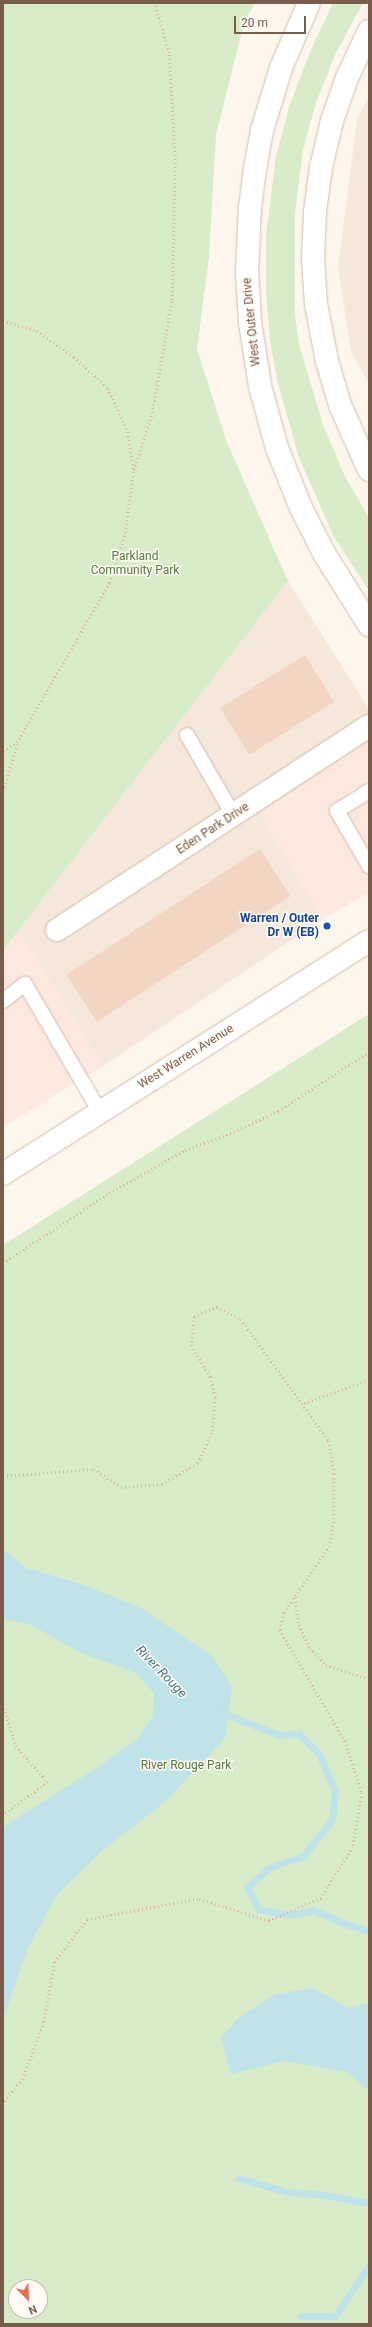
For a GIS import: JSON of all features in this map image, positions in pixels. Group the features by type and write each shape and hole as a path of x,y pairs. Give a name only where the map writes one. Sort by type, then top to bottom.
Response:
{"main road":[{"name":"West Outer Drive","path":"309,3 281,68 262,130 250,206 247,271 250,322 260,386 277,448 301,508 322,548 369,624"},
{"path":"366,455 340,405 327,361 316,304 314,258 315,212 321,166 332,121 346,78 369,31"},
{"name":"Eden Park Drive","path":"56,930 234,816 369,726"},
{"name":"West Warren Avenue","path":"4,1171 100,1112 369,941"}],"lane":[{"path":"186,735 234,816"},
{"path":"369,791 337,811 369,866"},
{"path":"3,1001 25,984 100,1112"}],"path":[{"path":"3,791 18,742 110,583 125,536 134,472 152,413 172,300 175,160 171,126 169,52 154,3"},
{"path":"3,321 38,331 74,357 108,388 128,432 134,472"},
{"path":"3,747 4,751 18,742"},
{"path":"3,1263 126,1184 185,1150 234,1132 278,1111 369,1052"},
{"path":"3,1476 94,1469 121,1487 162,1484 198,1463 212,1431 215,1397 210,1377 191,1346 194,1316 217,1307 241,1319 304,1403 330,1441 334,1474 334,1518 330,1546 284,1613 280,1630 345,1741 362,1793 353,1847 321,1898 269,1921 198,1899 87,1920 55,1962 44,2022 23,2079 3,2103"},
{"path":"304,1403 369,1380"},
{"path":"295,1598 299,1626 310,1648 326,1665 369,1679"},
{"path":"3,1704 16,1746 48,1782 3,1815"}],"shaded area":[{"path":"369,96 369,384 351,351 338,268 357,119"},
{"path":"288,581 369,709 369,741 260,814 323,919 103,1066 18,930"},
{"path":"369,741 369,892 323,919 260,814"},
{"path":"18,930 103,1066 3,1127 3,950"}],"green space":[{"name":"Parkland Community Park","path":"3,3 255,3 244,23 216,135 209,257 197,349 226,440 288,581 3,950"},
{"path":"333,3 363,3 335,55 316,103 303,149 295,214 295,315 299,344 323,425 344,474 369,518 369,591 334,537 299,458 277,380 270,340 266,292 266,236 276,156 290,104 310,52"},
{"name":"River Rouge Park","path":"369,1014 369,2324 3,2324 3,1245"}],"water":[{"name":"River Rouge","path":"3,1549 26,1568 81,1584 141,1608 212,1656 232,1687 225,1738 166,1801 102,1851 55,1897 27,1950 3,2019 3,1827 98,1767 137,1739 153,1716 154,1693 136,1673 82,1653 29,1624 3,1619"},
{"path":"313,1988 348,2008 369,2003 369,2091 347,2072 284,2061 231,2074 221,2037 242,2015 276,1994"}],"building":[{"path":"305,655 334,702 249,755 220,708"},
{"path":"260,849 290,896 97,1022 66,975"}],"waterway":[{"path":"219,1712 280,1735 299,1734 319,1754 335,1791 332,1820 303,1856 269,1868 247,1887 258,1909 289,1915 314,1910 346,1924 369,1931"},
{"path":"238,2178 287,2192 319,2194 369,2203"},
{"path":"301,2316 335,2316 369,2265"}],"place":[{"name":"Warren / Outer Dr W (EB)","path":"327,926"}]}
